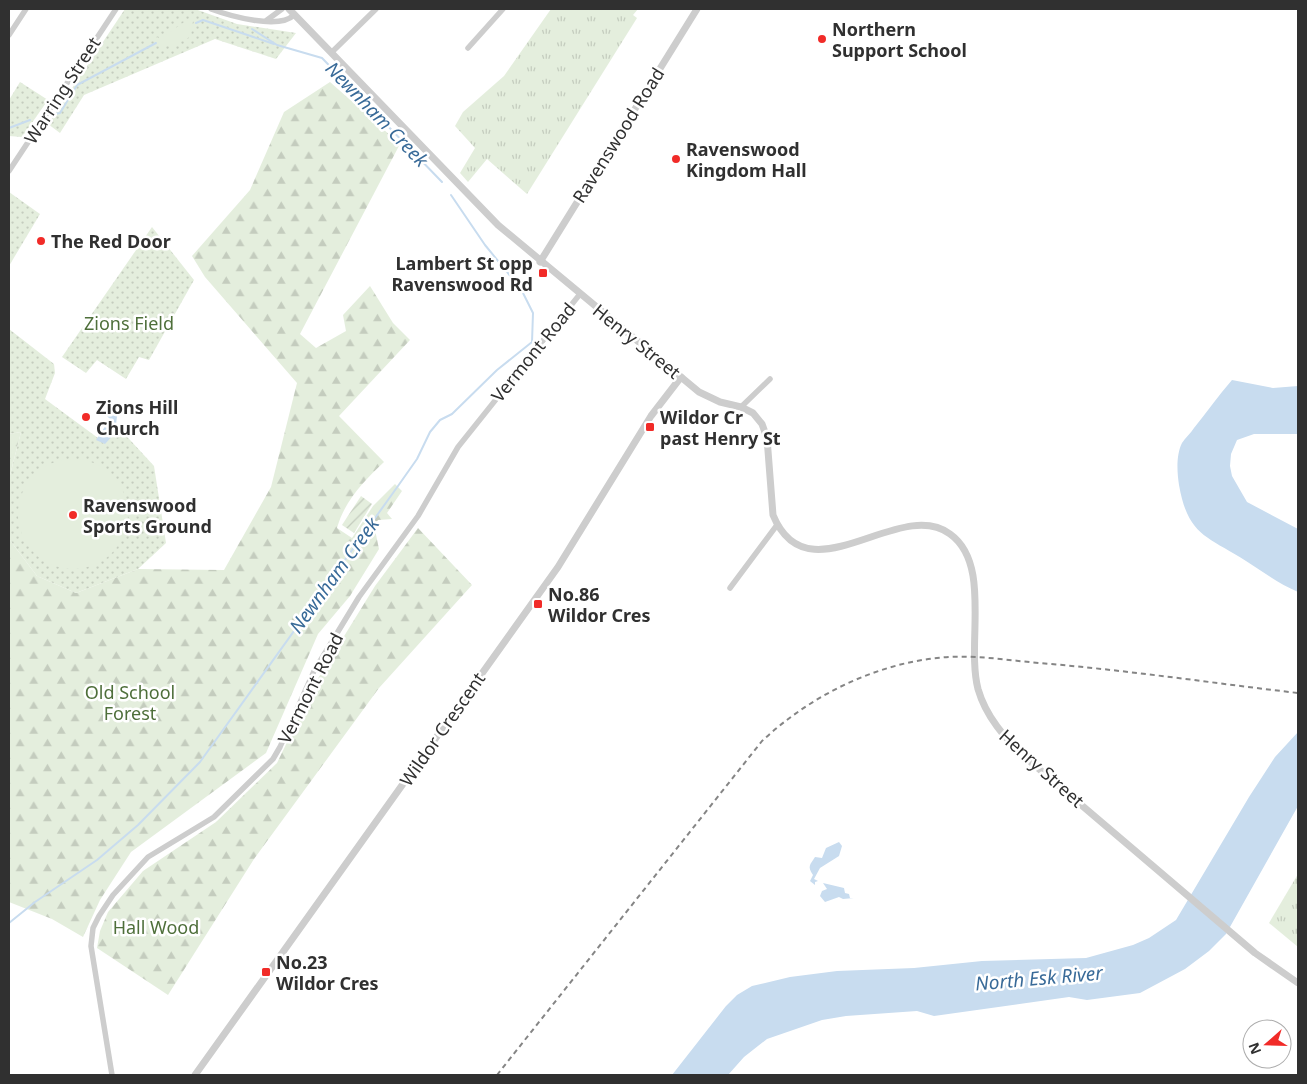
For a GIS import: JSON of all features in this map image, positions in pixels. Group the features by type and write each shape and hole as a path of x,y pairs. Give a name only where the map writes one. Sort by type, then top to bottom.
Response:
{"street":[{"path":"9,35 26,9"},
{"name":"Warring Street","path":"9,171 116,9"},
{"path":"211,9 233,16 267,20 276,23 291,18 292,12"},
{"path":"267,20 282,9"},
{"path":"332,52 376,9"},
{"path":"468,48 503,9"},
{"name":"Ravenswood Road","path":"540,262 697,9"},
{"name":"Henry Street","path":"292,12 469,197 540,262 681,377 711,399 741,407 753,413 765,431 770,503 777,524 798,543 822,550 838,548 910,525 927,525 938,528 955,538 967,553 973,571 976,676 981,699 994,723 1025,757 1255,953 1298,983"},
{"name":"Vermont Road","path":"112,1075 91,946 93,928 99,916 113,895 148,857 214,816 272,759 280,747 314,671 359,597 418,516 458,447 580,294"},
{"name":"Wildor Crescent","path":"195,1075 558,567 651,416 681,377"},
{"path":"741,407 770,379"},
{"path":"730,588 777,524"}],"green space":[{"path":"125,9 195,9 237,24 296,33 276,59 215,39 84,95 60,133 48,124"},
{"path":"551,9 638,9 633,15 637,18 527,194 487,159 468,182 460,173 475,148 455,126 463,112 504,76"},
{"path":"187,20 193,21 191,35 185,41 182,39 170,47 168,45 163,48 154,40 157,37 160,39"},
{"path":"20,82 48,100 22,137 9,136 9,100"},
{"name":"Old School Forest","path":"330,82 400,144 300,334 316,348 346,331 343,315 370,286 393,323 410,340 339,416 384,462 362,484 350,500 337,528 352,538 373,506 395,484 402,491 387,513 392,519 378,520 374,525 379,549 350,596 318,634 266,753 131,852 100,900 83,937 52,919 9,902 9,539 37,576 76,593 138,569 224,570 271,487 297,383 205,277 192,256 250,190 284,112"},
{"path":"9,192 40,214 9,266"},
{"name":"Zions Field","path":"152,227 194,280 149,360 139,357 126,379 97,360 86,373 62,357"},
{"name":"Zions Field","path":"9,329 54,364 55,373 45,399 98,438 119,428 154,466 166,543 138,569 76,593 37,576 9,539 9,479 21,432 9,434"},
{"path":"21,432 9,479 9,434"},
{"name":"Ravenswood Sports Ground","path":"73,459 94,463 112,475 124,493 128,514 124,535 112,553 94,565 73,569 52,565 34,553 22,535 18,514 22,493 34,475 52,463"},
{"path":"361,496 372,504 354,533 342,525"},
{"name":"Hall Wood","path":"418,528 472,585 379,688 254,859 168,995 97,948 100,931 108,912 143,871 216,822 277,763 317,680 375,586"},
{"path":"1298,874 1298,947 1269,923"}],"water":[{"path":"1232,380 1273,388 1298,386 1298,434 1254,434 1237,440 1231,454 1230,466 1232,476 1247,502 1298,529 1298,592 1278,582 1201,533 1188,515 1183,502 1177,469 1180,448 1183,441"},
{"path":"111,404 118,408 115,433 105,444 96,440 110,419 105,414"},
{"name":"North Esk River","path":"1298,732 1298,806 1226,934 1209,951 1185,969 1140,993 1087,1000 1069,997 934,1016 917,1011 846,1016 822,1020 767,1039 744,1057 728,1075 672,1075 726,1006 737,995 752,986 790,977 837,971 914,968 982,961 1086,958 1133,945 1149,938 1176,920 1249,797 1275,757"},
{"path":"839,842 842,846 839,856 820,868 814,879 818,881 815,882 815,885 810,881 813,875 810,870 811,864 815,857 822,858 826,848"},
{"path":"823,883 844,888 845,893 849,894 850,898 854,898 843,899 839,897 825,902 820,896 822,891 827,889"}],"waterway":[{"path":"196,23 203,20 274,44"},
{"name":"Newnham Creek","path":"252,29 277,45 322,58 442,182"},
{"path":"55,114 60,113 77,85 156,43"},
{"path":"9,128 30,120"},
{"name":"Newnham Creek","path":"9,923 35,902 97,860 138,825 200,762 417,459 430,432 440,420 452,414 497,370 532,342 533,313 521,289 485,245 451,195"}],"railway":[{"path":"497,1075 762,741 800,710 843,686 865,676 913,662 937,658 962,657 1104,669 1298,693"}],"place":[{"name":"Northern Support School","path":"822,39"},
{"name":"Ravenswood Kingdom Hall","path":"676,159"},
{"name":"The Red Door","path":"41,241"},
{"name":"Lambert St opp Ravenswood Rd","path":"543,273"},
{"name":"Zions Hill Church","path":"86,417"},
{"name":"Wildor Cr past Henry St","path":"650,427"},
{"name":"Ravenswood Sports Ground","path":"73,515"},
{"name":"No.86 Wildor Cres","path":"538,604"},
{"name":"No.23 Wildor Cres","path":"266,972"}]}
